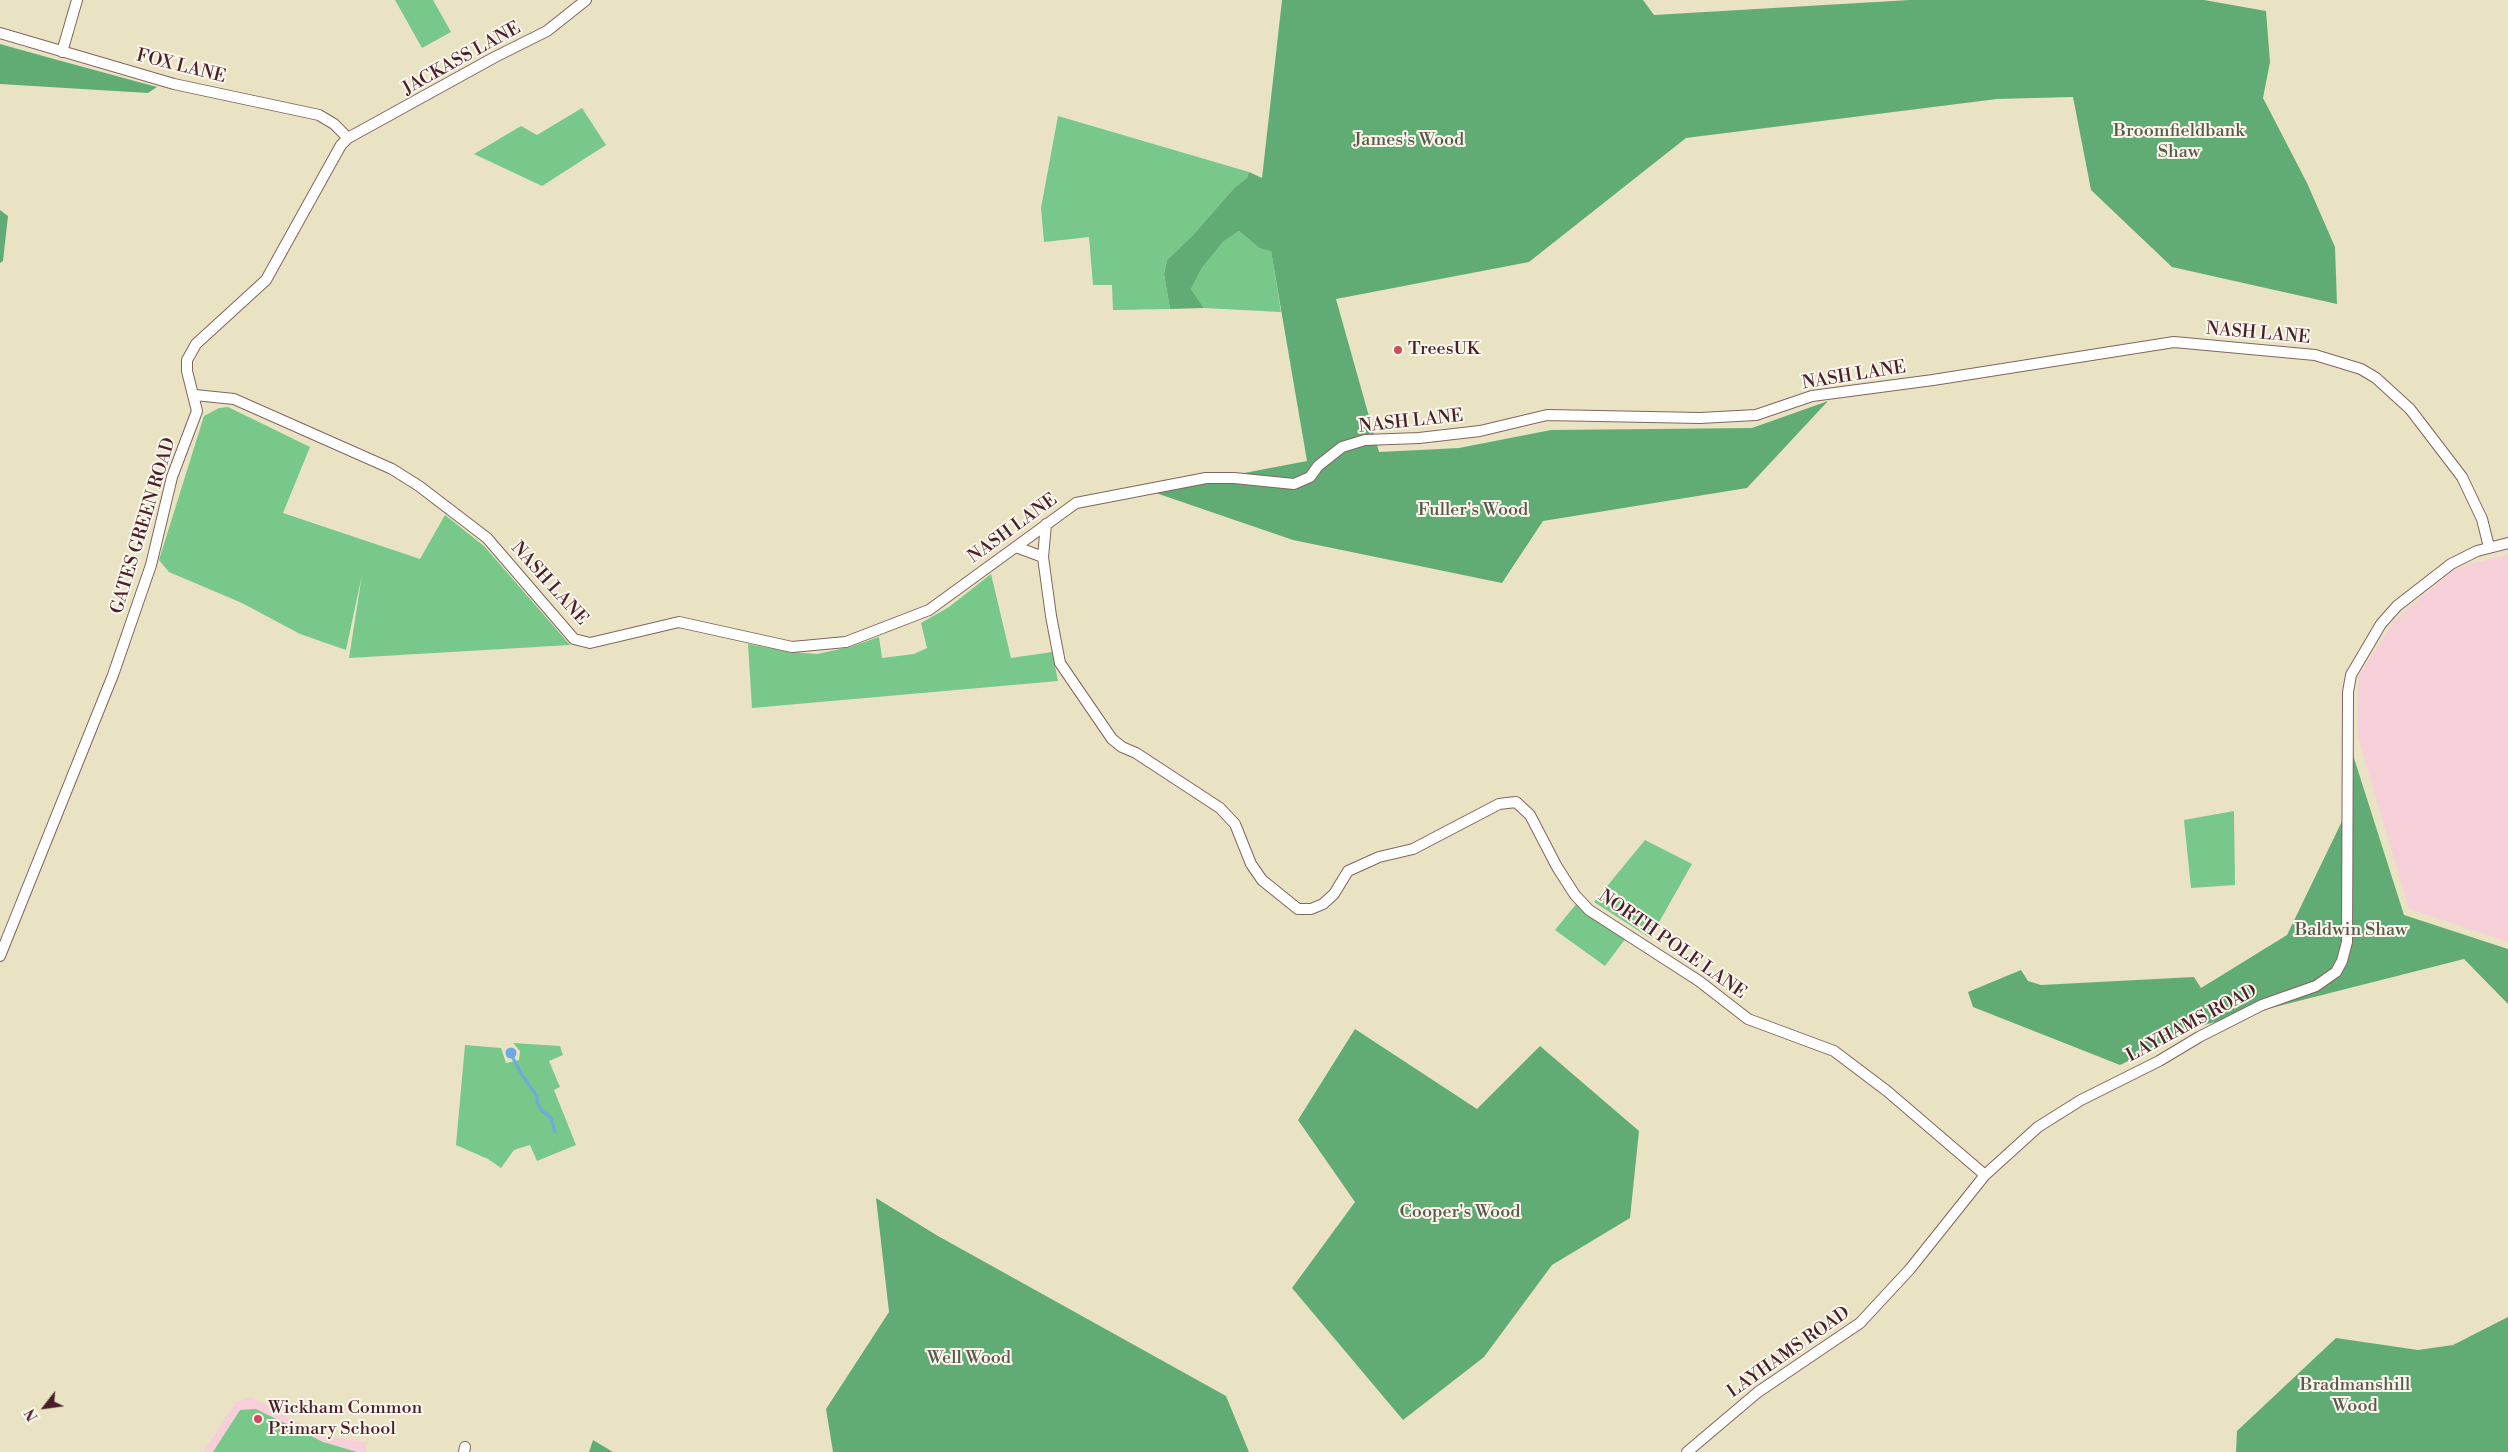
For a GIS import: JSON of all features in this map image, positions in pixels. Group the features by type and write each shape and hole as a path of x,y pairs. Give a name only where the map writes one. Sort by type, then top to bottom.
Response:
{"street":[{"path":"62,52 77,0"},
{"name":"JACKASS LANE","path":"348,138 495,57 548,31 586,0"},
{"name":"FOX LANE","path":"0,33 174,84 319,115 334,124 348,138"},
{"name":"GATES GREEN ROAD","path":"0,956 119,657 151,565 172,477 197,411 187,360 196,344 266,280 341,145 348,138"},
{"name":"NASH LANE","path":"194,395 234,399 392,468 419,486 487,538 574,639 590,643 679,622 792,647 846,642 929,610 1076,503 1206,478 1234,478 1294,484 1310,477 1318,466 1342,447 1365,440 1419,438 1480,431 1547,415 1700,418 1756,416 1812,396 1932,380 2174,342 2315,354 2361,369 2376,378 2410,410 2462,477 2482,519 2489,547"},
{"name":"NORTH POLE LANE","path":"1046,524 1043,557 1060,663 1112,739 1122,748 1151,762 1220,808 1235,824 1251,864 1262,880 1298,909 1312,909 1323,904 1334,894 1348,871 1379,857 1413,849 1500,804 1516,802 1530,815 1556,867 1575,895 1589,910 1700,981 1748,1018 1834,1051 1887,1091 1985,1175"},
{"name":"LAYHAMS ROAD","path":"1687,1452 1754,1395 1840,1339 1866,1318 1910,1270 1985,1175 2038,1127 2081,1100 2262,1005 2316,986 2336,972 2342,961 2347,942 2348,692 2351,675 2381,624 2397,606 2442,569 2469,554 2508,543"},
{"path":"1016,547 1043,557"}],"shaded area":[{"path":"2508,554 2508,942 2409,909 2357,734 2358,677 2393,622 2454,569"},
{"name":"Wickham Common Primary School","path":"251,1397 323,1436 366,1442 366,1452 203,1452 236,1402"}],"green space":[{"path":"395,0 433,0 451,32 422,48"},
{"name":"James's Wood","path":"1282,0 1643,0 1654,15 1910,0 2204,0 2266,11 2270,62 2263,98 2307,183 2335,247 2337,304 2172,267 2091,190 2073,97 1997,99 1686,138 1529,262 1336,299 1379,452 1459,448 1551,430 1752,428 1828,401 1747,488 1543,521 1502,583 1293,540 1150,491 1307,461 1271,251 1259,248 1239,231 1223,242 1202,268 1191,289 1204,308 1170,309 1164,274 1167,260 1193,235 1235,187 1247,178 1249,172 1262,178"},
{"path":"0,44 157,87 148,93 0,84"},
{"path":"582,108 606,145 542,186 474,154 521,126 537,135"},
{"path":"1058,116 1249,172 1247,178 1235,187 1193,235 1167,260 1164,274 1170,309 1113,310 1112,285 1093,285 1089,237 1044,242 1041,208"},
{"path":"0,210 8,216 3,261 0,263"},
{"path":"1239,231 1259,248 1271,250 1281,312 1204,308 1191,289 1202,268 1223,242"},
{"path":"228,407 310,447 283,513 420,559 445,515 484,546 570,645 349,658 362,575 346,650 300,634 242,603 169,572 159,560 204,416 219,408"},
{"path":"991,574 1011,658 1052,652 1058,681 752,708 748,644 791,652 817,654 850,647 879,637 882,658 914,654 927,648 921,623 949,607"},
{"name":"Baldwin Shaw","path":"2346,733 2404,915 2508,949 2508,1004 2464,959 2192,1028 2176,1038 2120,1065 1973,1007 1968,992 2021,970 2028,981 2041,985 2194,977 2201,988 2287,935 2345,815"},
{"path":"2234,811 2235,885 2191,888 2184,820"},
{"path":"1645,840 1692,864 1650,938 1594,902"},
{"path":"1577,903 1626,938 1605,966 1555,930"},
{"name":"Cooper's Wood","path":"1355,1029 1477,1109 1540,1046 1639,1131 1630,1218 1552,1265 1484,1357 1403,1420 1292,1288 1355,1202 1298,1120"},
{"path":"513,1043 560,1046 563,1055 549,1061 560,1087 554,1090 576,1145 537,1161 530,1145 514,1150 501,1168 488,1159 456,1145 465,1045 501,1048 506,1063 519,1060 520,1051"},
{"name":"Well Wood","path":"876,1198 938,1236 1226,1396 1249,1452 833,1452 826,1409 889,1312"},
{"name":"Bradmanshill Wood","path":"2508,1317 2508,1452 2236,1452 2237,1431 2336,1338 2418,1350 2453,1345"},
{"name":"Wickham Common Primary School","path":"256,1409 323,1442 357,1452 213,1452 240,1410"},
{"path":"593,1440 613,1452 589,1452"}],"water":[{"path":"509,1048 513,1048 516,1053 515,1057 509,1058 506,1055 506,1051"}],"waterway":[{"path":"513,1058 537,1096 537,1102 542,1111 551,1118 555,1132"}],"place":[{"name":"TreesUK","path":"1398,350"},
{"name":"Wickham Common Primary School","path":"258,1419"}],"park label":[{"name":"Broomfieldbank Shaw","path":"2179,142"},
{"name":"Fuller's Wood","path":"1473,511"}]}
